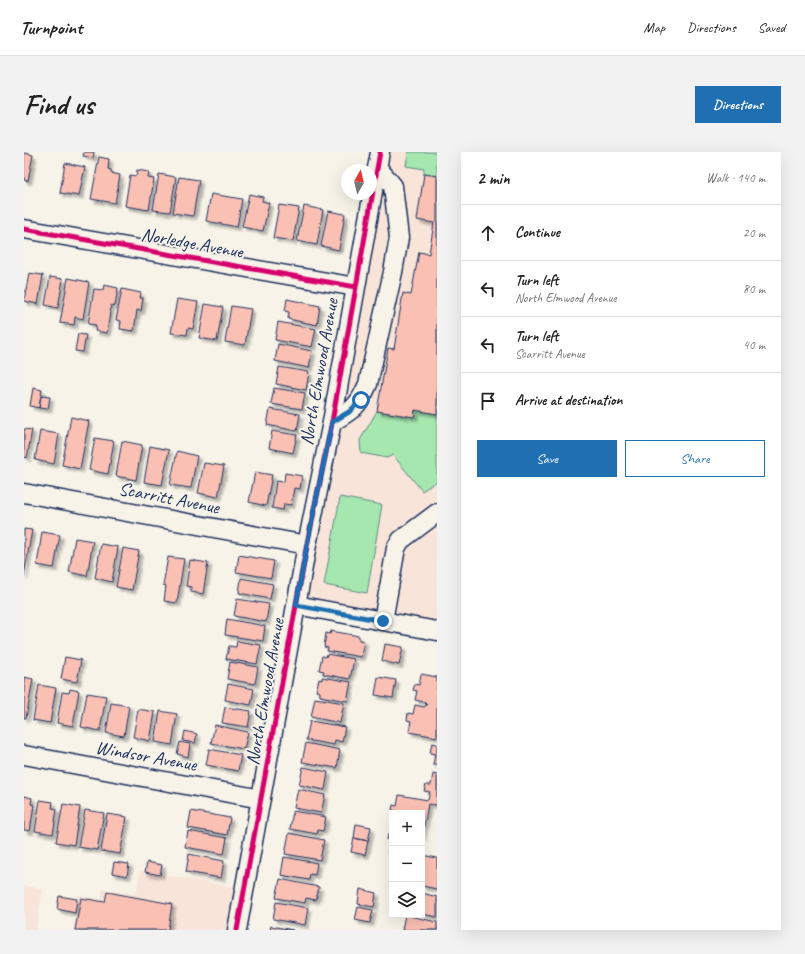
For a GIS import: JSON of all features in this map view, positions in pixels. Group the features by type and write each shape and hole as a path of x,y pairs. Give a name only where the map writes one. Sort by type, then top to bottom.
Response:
{"street":[{"name":"North Elmwood Avenue","path":"237,930 307,545 332,422 379,159"},
{"path":"332,422 349,412 361,400 368,384 393,272 399,238 393,186 379,159"},
{"name":"Norledge Avenue","path":"24,229 356,287"},
{"name":"Scarritt Avenue","path":"24,493 307,545"},
{"path":"383,621 396,548 401,540 437,513"},
{"path":"296,605 437,631"},
{"name":"Windsor Avenue","path":"24,755 261,798"}],"shaded area":[{"path":"390,152 437,152 437,621 307,596"},
{"path":"140,871 234,887 226,930 73,930 78,895 101,899 103,889 136,894"},
{"path":"24,886 43,889 36,930 24,930"}],"green space":[{"path":"408,152 437,152 437,176 424,174 424,169 406,166"},
{"path":"415,410 437,414 437,481 422,491 393,455 387,458 361,453 360,440 377,411 414,417"},
{"path":"340,497 382,505 367,593 324,585"}],"building":[{"path":"84,152 94,152 93,158 83,156"},
{"path":"24,153 33,155 28,181 24,180"},
{"path":"99,157 109,159 108,169 111,170 111,173 120,175 115,203 91,199"},
{"path":"65,163 85,167 79,196 60,193"},
{"path":"137,170 149,172 148,178 154,179 149,210 125,206 130,175 136,176"},
{"path":"159,174 176,177 170,212 153,210"},
{"path":"424,174 437,176 437,414 415,410 414,417 377,411 388,348 394,349 403,293 411,295 419,252 429,254 434,223 417,220"},
{"path":"179,177 199,180 193,216 173,213"},
{"path":"211,194 242,199 237,227 206,221"},
{"path":"249,194 263,197 262,201 269,203 263,231 242,227"},
{"path":"279,205 299,208 293,241 273,238"},
{"path":"304,206 323,210 317,245 297,241"},
{"path":"328,211 345,214 339,250 321,246"},
{"path":"29,273 43,275 38,304 24,301"},
{"path":"50,277 63,279 58,308 45,305"},
{"path":"68,278 89,282 83,319 75,317 74,325 60,323"},
{"path":"104,285 118,288 115,306 111,305 107,333 95,331 96,325 88,324 94,289 103,290"},
{"path":"122,289 141,293 140,298 143,298 141,311 137,310 134,331 120,329 121,321 116,320"},
{"path":"177,299 198,302 193,329 188,328 187,335 171,333"},
{"path":"287,299 320,306 317,325 288,319 289,312 285,311"},
{"path":"205,304 223,307 217,341 199,338"},
{"path":"231,306 251,309 245,345 225,342"},
{"path":"278,322 316,329 312,347 275,340"},
{"path":"78,334 86,335 83,352 75,351"},
{"path":"278,344 312,351 309,368 275,361"},
{"path":"279,367 309,372 306,390 276,384"},
{"path":"33,388 42,390 39,408 30,406"},
{"path":"274,388 305,393 302,409 271,404"},
{"path":"41,396 50,397 48,409 39,408"},
{"path":"270,409 300,414 297,431 267,425"},
{"path":"71,417 89,421 80,469 62,465"},
{"path":"24,429 32,430 27,458 24,457"},
{"path":"40,431 59,434 54,464 35,460"},
{"path":"272,431 297,435 293,453 269,448"},
{"path":"95,438 114,441 108,474 89,470"},
{"path":"122,441 142,445 136,480 116,476"},
{"path":"150,446 169,450 162,485 144,482"},
{"path":"177,451 197,456 191,488 170,485"},
{"path":"204,463 224,466 218,497 198,493"},
{"path":"255,472 272,475 266,506 249,502"},
{"path":"285,473 302,476 300,489 294,488 291,505 284,504 283,510 272,508 276,481 284,482"},
{"path":"24,529 32,530 24,576"},
{"path":"42,532 60,535 54,568 37,565"},
{"path":"75,538 93,541 87,576 69,572"},
{"path":"101,544 118,547 112,582 95,578"},
{"path":"123,548 139,551 132,590 116,587"},
{"path":"239,555 274,561 271,578 236,572"},
{"path":"168,557 184,559 177,603 164,601 166,586 163,585"},
{"path":"190,560 208,563 203,594 191,592 191,587 186,586"},
{"path":"241,578 273,584 270,599 239,593"},
{"path":"237,599 269,604 266,622 234,616"},
{"path":"227,619 265,626 263,641 225,635"},
{"path":"331,631 359,636 359,640 364,641 361,657 327,651 328,648 324,647 326,633 330,634"},
{"path":"237,641 261,645 257,664 226,659 229,646 236,647"},
{"path":"385,644 403,647 399,665 382,661"},
{"path":"327,654 354,659 350,679 323,674 324,671 319,670 322,656 326,657"},
{"path":"65,657 81,660 77,682 61,679"},
{"path":"230,662 258,667 255,684 227,679"},
{"path":"421,674 437,677 437,737 409,732 411,721 407,720 408,713 413,714 415,705 424,707 427,705 424,702 415,700 417,691 413,690 415,684 419,685"},
{"path":"24,677 33,679 26,718 24,718"},
{"path":"322,677 351,682 347,701 320,696 320,692 316,691 319,679 322,680"},
{"path":"378,677 396,680 393,698 375,695"},
{"path":"228,684 254,689 251,705 225,700"},
{"path":"39,685 56,688 50,723 33,720"},
{"path":"70,689 79,691 73,726 57,723 62,692 69,693"},
{"path":"87,693 106,696 100,731 81,727"},
{"path":"315,698 344,703 340,723 311,717"},
{"path":"111,703 129,706 124,736 106,733"},
{"path":"225,707 251,711 248,727 222,723"},
{"path":"138,709 155,712 150,741 133,737"},
{"path":"160,711 177,714 172,745 155,742"},
{"path":"310,721 345,727 342,742 335,740 334,745 306,740"},
{"path":"215,725 248,732 244,749 211,743"},
{"path":"185,731 197,734 195,743 183,741"},
{"path":"180,742 190,744 188,757 177,754"},
{"path":"306,743 340,750 337,768 302,762"},
{"path":"432,743 437,744 437,765 433,765 435,754 430,753"},
{"path":"209,749 241,755 238,771 206,765"},
{"path":"303,767 328,772 325,790 299,785"},
{"path":"433,774 437,775 437,805 428,804 425,820 425,810 392,810 393,805 397,806 399,795 428,800 430,792 424,791 426,785 431,785"},
{"path":"298,789 325,795 321,813 294,808"},
{"path":"24,796 32,798 31,804 34,805 30,831 24,830"},
{"path":"40,800 53,802 52,808 57,809 53,834 35,831"},
{"path":"63,804 80,807 74,845 56,842"},
{"path":"85,810 104,813 97,850 78,847"},
{"path":"191,811 230,818 227,835 188,828"},
{"path":"293,811 326,817 323,831 318,830 317,834 290,829"},
{"path":"107,814 127,817 120,854 101,851"},
{"path":"356,824 371,827 368,841 354,838"},
{"path":"188,831 227,838 224,854 185,847"},
{"path":"289,833 324,840 320,860 285,854"},
{"path":"354,838 368,841 365,855 351,852"},
{"path":"189,854 224,861 221,878 186,872"},
{"path":"425,856 437,858 437,889 425,887"},
{"path":"284,857 317,863 315,875 310,874 309,880 281,875"},
{"path":"114,862 129,864 127,876 112,873"},
{"path":"147,862 162,865 160,875 145,872"},
{"path":"280,879 319,887 316,900 306,898 305,903 276,898"},
{"path":"360,889 376,893 374,907 358,904"},
{"path":"107,892 172,904 168,930 75,930 81,898 105,902"},
{"path":"425,894 437,897 437,917 425,915"},
{"path":"59,896 77,899 75,913 57,909"},
{"path":"276,902 308,908 305,925 273,919"},
{"path":"358,907 373,910 370,923 355,920"},
{"path":"404,918 419,918 437,922 437,930 402,930"},
{"path":"271,926 293,930 270,930"}],"cycle path":[{"path":"237,930 307,545 332,422 380,152"},
{"path":"24,229 356,287"}],"route":[{"path":"361,400 349,412 332,422 296,605 383,621"}]}
